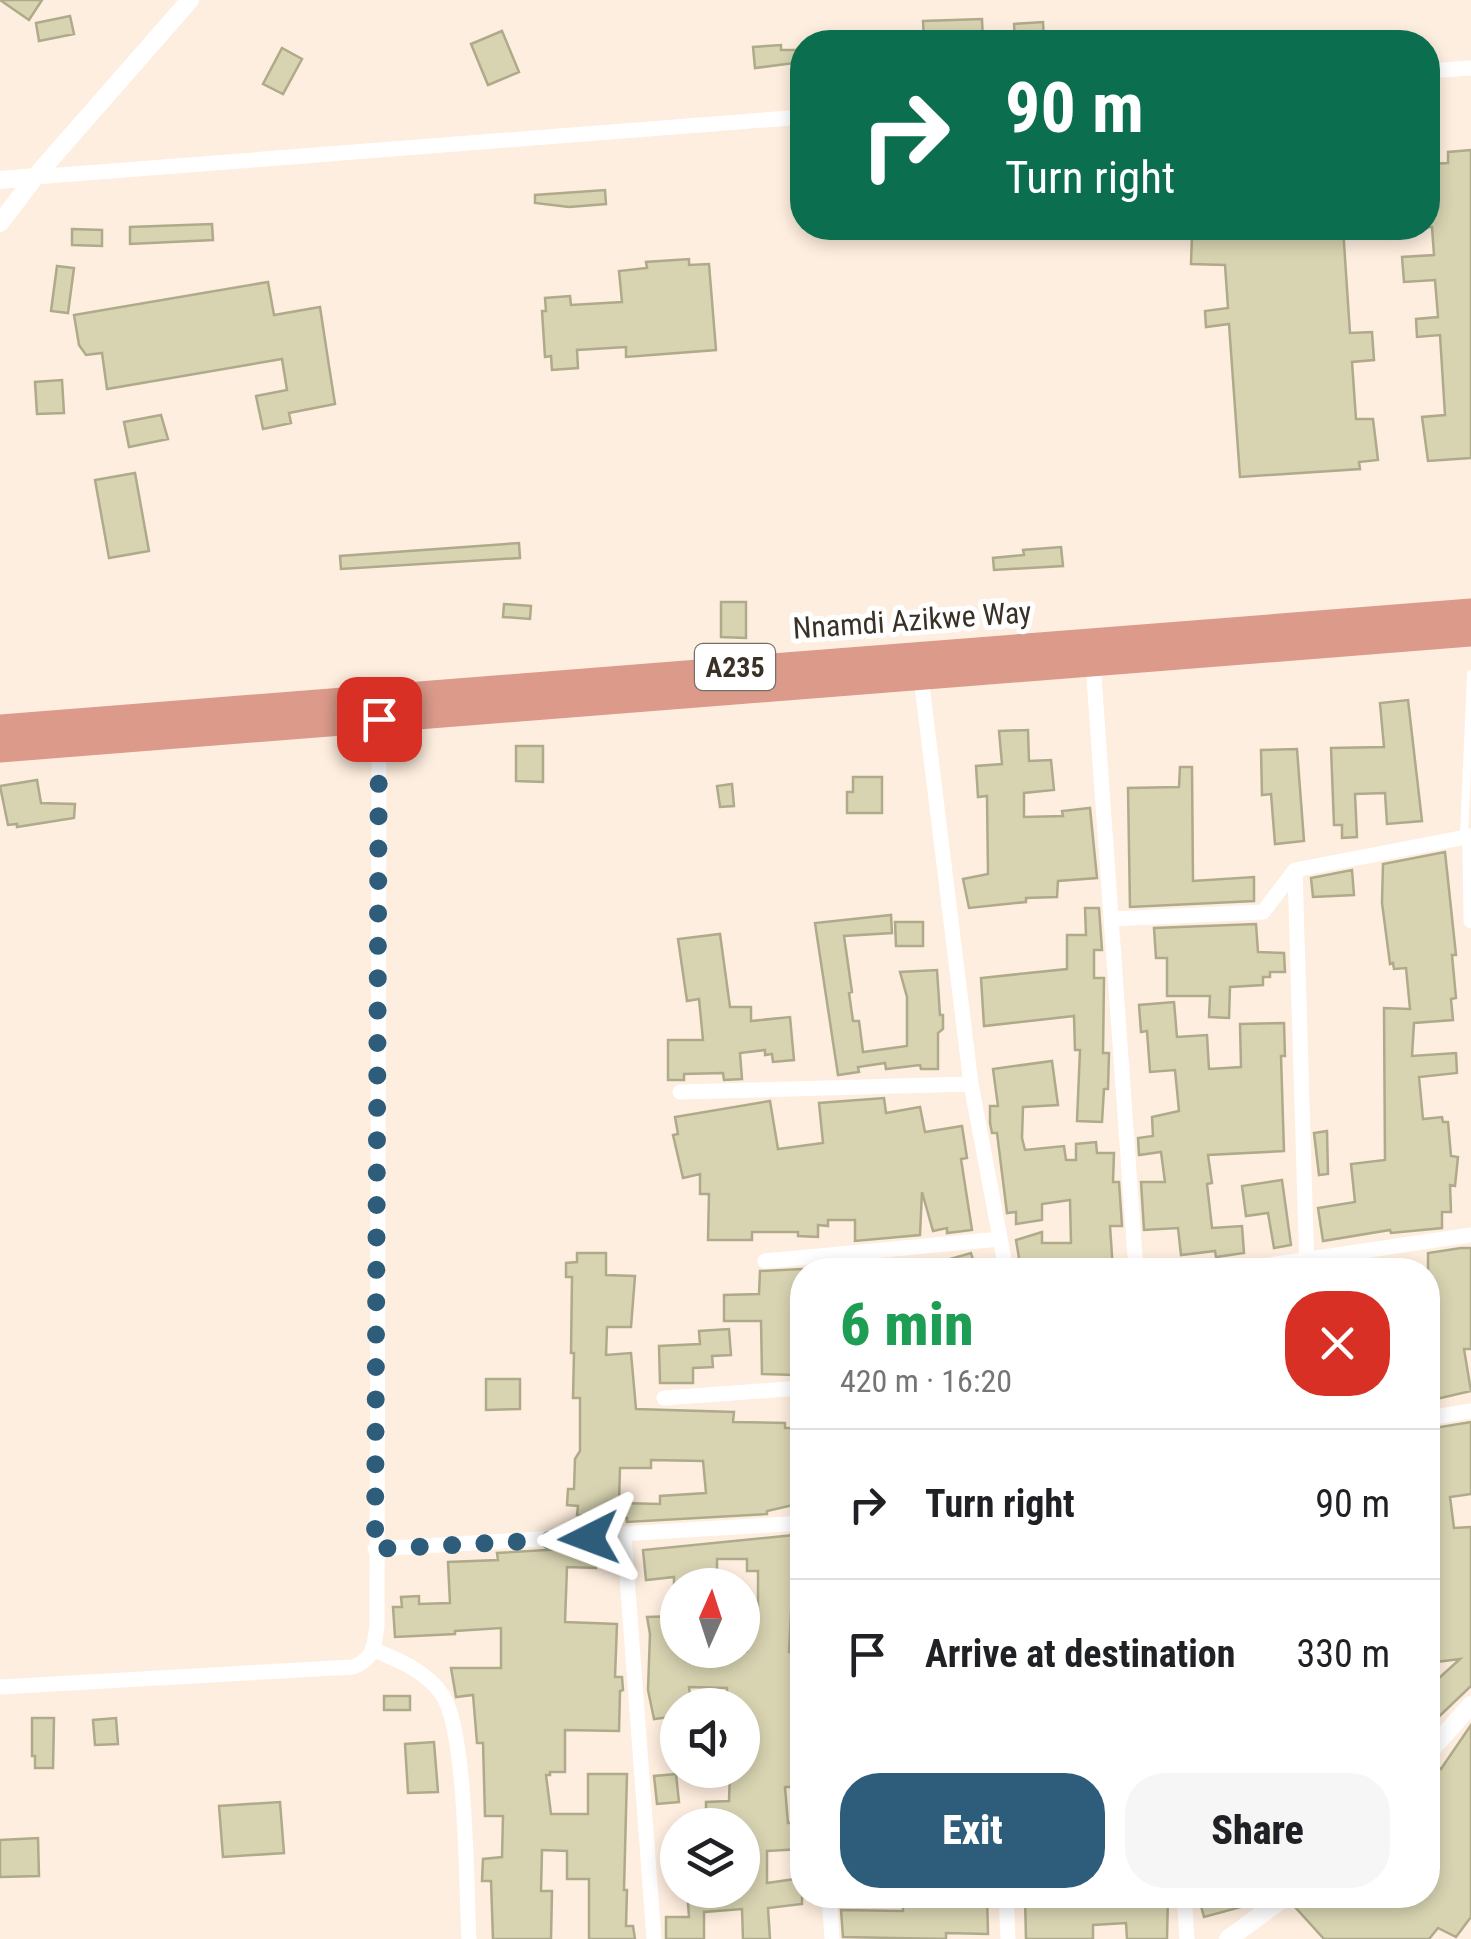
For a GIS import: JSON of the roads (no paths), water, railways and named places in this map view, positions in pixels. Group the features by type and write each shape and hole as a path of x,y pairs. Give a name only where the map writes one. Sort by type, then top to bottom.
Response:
{"highway":[{"name":"Nnamdi Azikwe Way","path":"0,727 1471,611"},
{"name":"Nnamdi Azikwe Way","path":"0,750 1471,634"}],"street":[{"path":"0,224 35,178 190,0"},
{"path":"1440,70 1471,68"},
{"path":"0,180 790,119"},
{"path":"1093,663 1135,1258"},
{"path":"921,677 971,1084 1004,1258"},
{"path":"0,1687 353,1667 366,1662 374,1650 379,719"},
{"path":"1110,919 1263,912 1295,870 1468,836 1471,921"},
{"path":"1295,870 1306,1258"},
{"path":"680,1092 971,1084"},
{"path":"1344,1258 1471,1235"},
{"path":"796,1258 1000,1238"},
{"path":"765,1261 790,1259"},
{"path":"664,1398 790,1389"},
{"path":"1440,1416 1471,1411"},
{"path":"375,1549 790,1524"},
{"path":"624,1536 654,1939"},
{"path":"374,1650 424,1675 444,1697 458,1749 469,1939"},
{"path":"1440,1739 1471,1704"},
{"path":"830,1908 832,1939"},
{"path":"1007,1908 1008,1939"},
{"path":"1185,1908 1187,1939"},
{"path":"1228,1939 1270,1908"}],"lane":[{"path":"1468,836 1471,674"}]}
